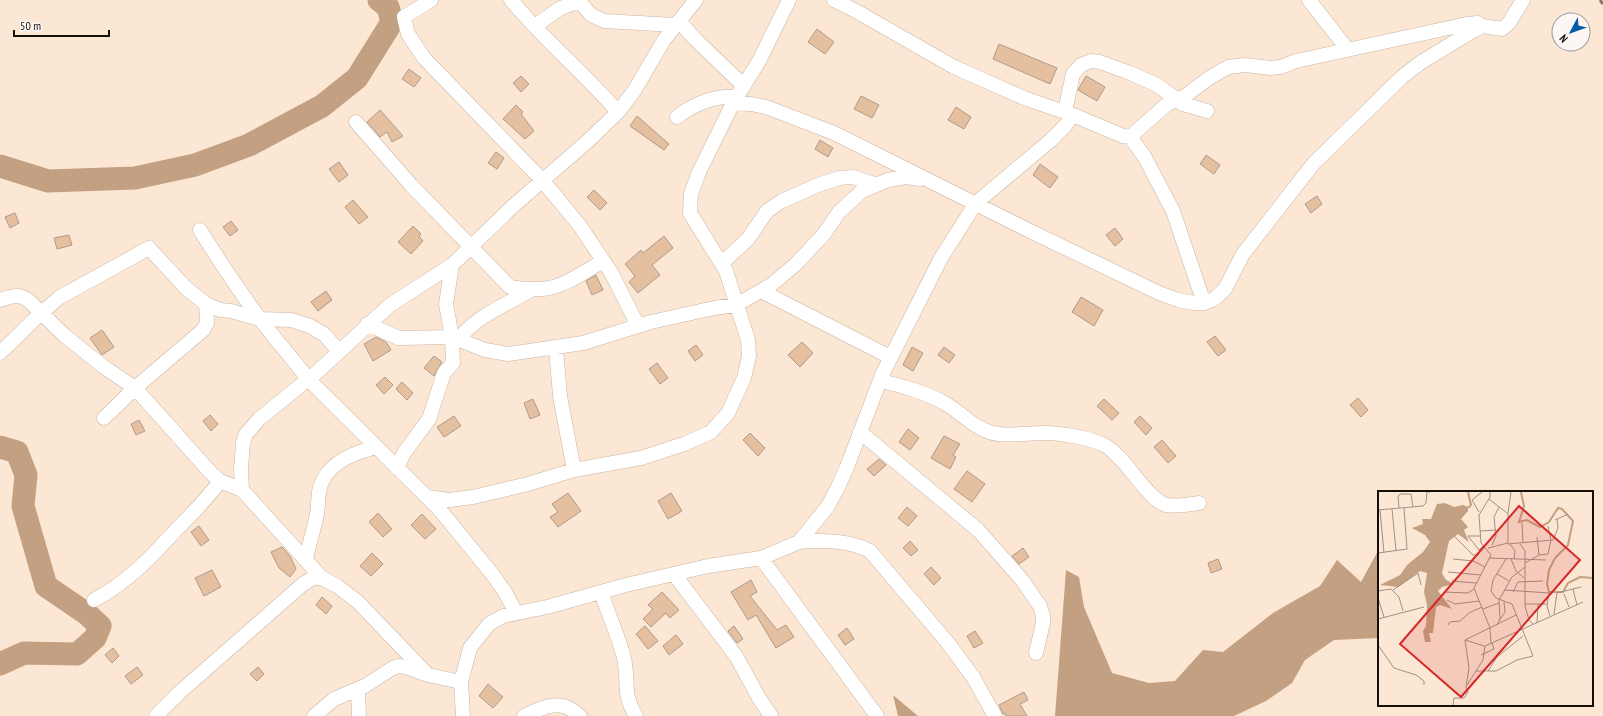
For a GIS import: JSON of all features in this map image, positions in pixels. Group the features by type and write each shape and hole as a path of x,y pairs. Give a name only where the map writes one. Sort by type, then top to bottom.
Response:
{"street":[{"path":"431,0 404,17 408,34 416,47 442,78 543,181 580,226 604,260 622,290 638,326"},
{"path":"511,0 535,26 596,86 618,112"},
{"path":"535,26 559,9 579,0 591,15 604,21 677,23 696,40 738,95 750,104 766,107 821,127 976,203 1034,234 1159,293 1178,300 1204,304 1225,289 1243,254 1314,163 1402,77 1420,63 1468,32 1489,26"},
{"path":"242,490 241,456 246,434 259,419 308,379 390,305 452,265 512,207 573,156 618,112 642,81 664,40 696,0"},
{"path":"428,497 449,500 473,497 528,484 574,470 651,455 711,432 719,425 728,413 744,378 749,356 748,340 731,285 722,263 690,213 691,194 699,172 738,95 769,43 789,0"},
{"path":"834,0 954,67 1024,98 1069,113 1123,136 1130,137 1144,156 1168,199 1204,304"},
{"path":"1309,0 1348,50"},
{"path":"1130,137 1146,124 1155,114 1228,67 1245,65 1270,68 1281,67 1296,61 1475,23 1489,26 1498,30 1506,26 1523,0"},
{"path":"799,542 828,506 847,467 890,357 941,258 976,203 1051,140 1065,126 1069,113 1073,74 1081,65 1091,61 1100,62 1157,85 1176,101 1207,110"},
{"path":"677,117 685,110 704,102 727,96 738,95"},
{"path":"356,122 411,185 472,245 510,287 547,289 565,284 604,260"},
{"path":"722,263 748,239 767,211 782,202 818,185 839,178 853,176 874,184"},
{"path":"368,324 399,338 456,338 485,350 508,354 583,343 638,326 714,308 736,305 771,285 796,264 824,234 839,212 862,191 874,184 888,180 906,177 925,179"},
{"path":"200,230 260,319 295,360 308,379 428,497 473,549 505,592 516,613"},
{"path":"0,353 41,313 60,298 84,283 149,248 186,288 206,304 260,319 291,320 310,326 325,335 339,352"},
{"path":"397,468 404,453 428,419 444,373 454,363 456,338 446,304 452,265"},
{"path":"456,338 488,313 532,289"},
{"path":"761,291 890,357"},
{"path":"0,300 15,296 22,296 33,304 65,336 104,367 135,388 220,481 242,490 322,578 337,586 358,602 428,675"},
{"path":"104,418 135,388 203,330 208,322 206,304"},
{"path":"556,348 560,396 574,470"},
{"path":"880,381 896,385 946,403 974,424 998,434 1053,433 1105,445 1116,453 1153,496 1164,504 1173,506 1199,503"},
{"path":"860,432 978,530 1022,580 1040,606 1043,616 1043,623 1036,653"},
{"path":"306,559 314,532 322,481 329,470 338,462 358,452 377,447"},
{"path":"94,600 118,586 147,561 209,497 220,481"},
{"path":"463,716 460,682 468,654 478,635 488,624 503,616 601,592 626,584 761,558 799,542 815,540 860,546 870,551 948,643 973,677 995,716"},
{"path":"761,558 877,716"},
{"path":"674,574 736,656 758,698 771,716"},
{"path":"156,716 180,692 303,584 313,578 322,578"},
{"path":"601,592 623,654 626,674 626,691 630,706 636,716"},
{"path":"314,716 334,699 358,690 384,672 398,666 428,675 460,682"},
{"path":"358,690 359,716"},
{"path":"524,716 551,705 562,705 573,709 580,716"}],"shaded area":[{"path":"1378,551 1378,638 1334,640 1305,660 1292,683 1266,701 1234,716 1055,716 1066,570 1079,577 1084,607 1112,673 1149,683 1175,681 1203,650 1223,652 1273,613 1320,586 1337,560 1361,582"},
{"path":"893,695 918,716 898,716"}],"building":[{"path":"817,29 834,42 825,54 808,42"},
{"path":"999,44 1057,68 1050,84 993,59"},
{"path":"409,69 421,78 414,87 402,79"},
{"path":"521,76 529,84 521,92 513,83"},
{"path":"1086,76 1105,87 1097,101 1078,90"},
{"path":"861,96 879,105 872,118 854,109"},
{"path":"516,105 523,112 521,114 534,131 525,139 503,119"},
{"path":"956,107 971,117 964,129 948,120"},
{"path":"380,110 403,136 392,142 387,132 380,137 367,122"},
{"path":"637,116 669,144 664,150 630,126"},
{"path":"820,140 833,148 828,157 815,149"},
{"path":"496,152 504,158 497,169 488,163"},
{"path":"1206,155 1220,165 1214,174 1200,164"},
{"path":"339,162 348,175 339,182 329,169"},
{"path":"1040,164 1058,177 1050,188 1033,175"},
{"path":"594,190 607,203 600,210 587,197"},
{"path":"1317,196 1322,204 1311,213 1305,204"},
{"path":"353,200 368,217 359,224 345,207"},
{"path":"15,213 19,223 10,228 5,217"},
{"path":"231,221 238,230 230,236 223,227"},
{"path":"413,226 421,234 419,236 423,241 411,254 398,242"},
{"path":"1115,228 1123,239 1115,246 1106,235"},
{"path":"69,235 72,245 57,249 54,238"},
{"path":"664,236 673,248 652,265 660,275 638,293 629,282 635,276 625,264 641,250 643,253"},
{"path":"596,275 603,290 592,295 586,281"},
{"path":"326,291 332,300 318,311 311,302"},
{"path":"1081,297 1103,310 1094,326 1072,312"},
{"path":"102,330 114,347 102,355 90,338"},
{"path":"1215,336 1226,350 1218,356 1207,342"},
{"path":"376,337 386,342 391,350 373,361 364,344"},
{"path":"802,342 813,353 800,367 788,355"},
{"path":"696,345 703,355 695,361 688,351"},
{"path":"912,347 923,353 913,371 903,365"},
{"path":"944,347 955,355 949,363 938,355"},
{"path":"434,356 442,362 434,376 424,368"},
{"path":"657,363 668,378 660,384 649,369"},
{"path":"385,377 393,385 384,394 376,385"},
{"path":"402,382 413,393 407,400 396,389"},
{"path":"1358,398 1368,410 1361,417 1350,405"},
{"path":"533,399 540,415 530,419 524,403"},
{"path":"1104,399 1119,413 1112,420 1097,406"},
{"path":"210,415 218,424 211,431 203,421"},
{"path":"454,416 461,426 444,437 437,427"},
{"path":"1140,416 1152,428 1146,435 1134,422"},
{"path":"139,420 145,431 136,435 131,424"},
{"path":"908,429 919,438 910,450 899,442"},
{"path":"750,433 765,448 758,456 743,440"},
{"path":"944,436 960,444 953,455 956,457 950,469 931,458"},
{"path":"1162,440 1176,456 1168,463 1154,447"},
{"path":"879,459 886,465 874,476 867,469"},
{"path":"967,471 985,484 972,502 954,489"},
{"path":"568,493 581,511 558,527 550,517 558,512 552,504"},
{"path":"671,493 682,511 668,519 658,501"},
{"path":"907,507 917,516 908,526 898,518"},
{"path":"378,513 392,529 383,537 369,522"},
{"path":"422,514 436,529 425,539 411,525"},
{"path":"199,526 209,540 201,546 191,532"},
{"path":"910,541 918,550 911,556 903,548"},
{"path":"282,547 290,556 296,569 290,577 279,568 271,552"},
{"path":"1023,548 1029,557 1019,564 1012,556"},
{"path":"372,553 383,564 371,576 360,566"},
{"path":"1218,559 1222,569 1211,573 1208,563"},
{"path":"931,567 941,578 934,585 924,574"},
{"path":"212,570 221,587 204,596 195,578"},
{"path":"751,580 757,592 750,596 777,630 786,625 794,637 776,648 756,615 748,620 731,592"},
{"path":"662,592 679,610 670,618 666,613 651,627 643,619 653,609 648,605"},
{"path":"322,597 332,606 326,614 316,605"},
{"path":"645,626 658,641 648,649 636,634"},
{"path":"734,626 743,639 737,643 728,631"},
{"path":"847,628 854,639 845,645 838,635"},
{"path":"975,631 983,643 974,648 967,636"},
{"path":"676,635 683,644 669,655 663,646"},
{"path":"113,648 119,656 112,663 105,655"},
{"path":"137,667 143,675 131,684 125,676"},
{"path":"258,667 264,674 257,681 250,674"},
{"path":"488,684 503,697 493,708 479,696"},
{"path":"1024,692 1028,700 1020,704 1027,716 1006,716 1005,713 1003,714 999,705"}],"waterway":[{"path":"0,166 48,181 135,178 195,165 249,145 322,106 357,78 392,22 388,7 379,0"},
{"path":"0,447 17,452 26,475 23,506 46,586 87,614 100,626 95,638 77,654 24,653 0,664"}],"railway":[{"path":"1600,0 1603,4"}]}
